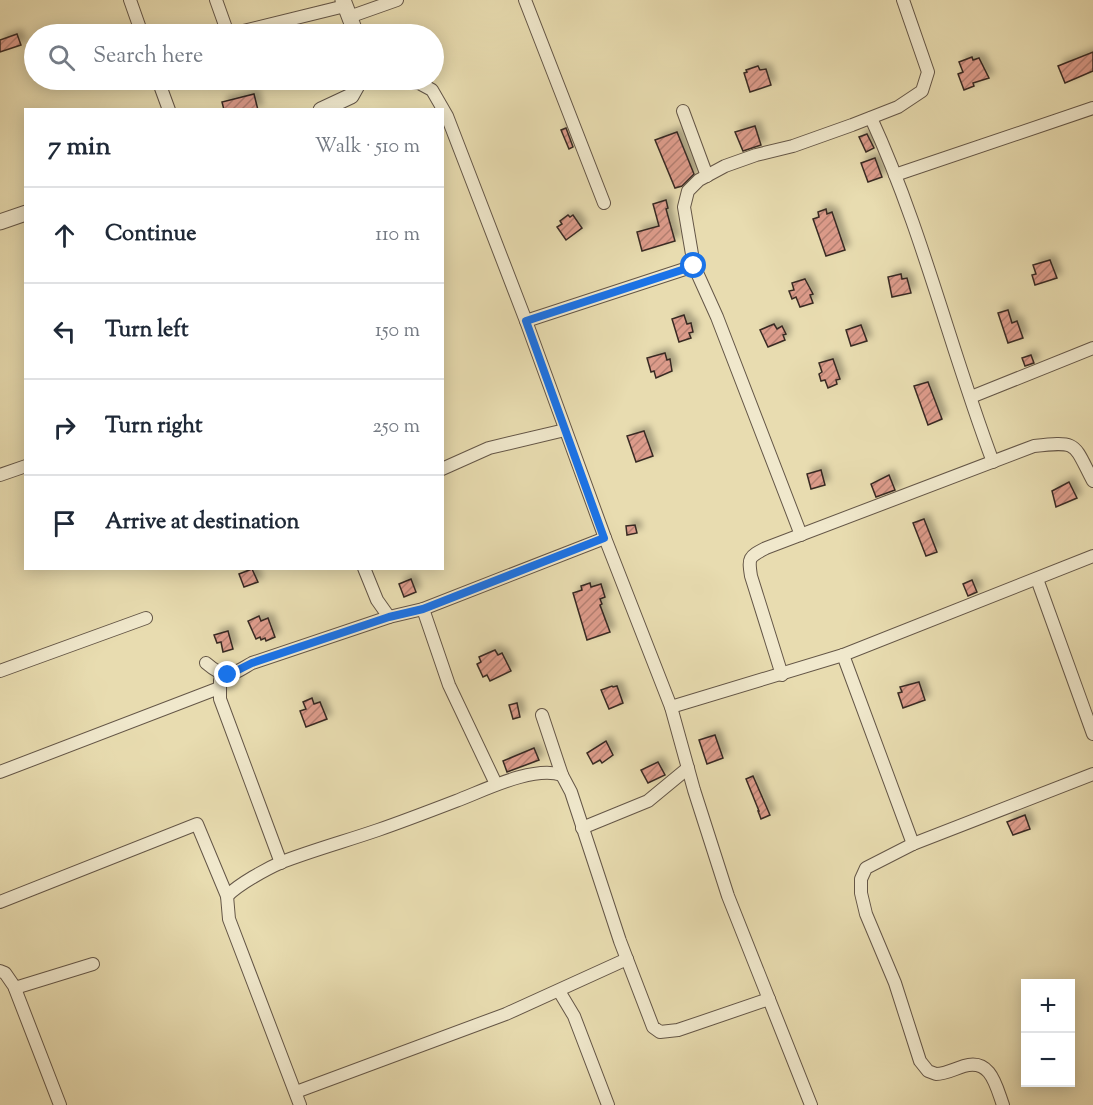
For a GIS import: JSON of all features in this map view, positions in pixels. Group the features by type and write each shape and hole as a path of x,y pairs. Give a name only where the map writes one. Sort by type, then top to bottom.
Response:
{"street":[{"path":"130,0 138,24"},
{"path":"216,0 225,24"},
{"path":"275,24 346,8 397,0"},
{"path":"525,0 604,202"},
{"path":"801,535 717,317 694,266 684,207 688,191 725,166 756,155 793,146 871,118 897,107 922,91 926,83 927,72 903,0"},
{"path":"346,8 353,24"},
{"path":"162,90 168,108"},
{"path":"325,108 351,96 354,90"},
{"path":"432,90 442,108"},
{"path":"895,175 1093,108"},
{"path":"444,111 526,321 604,538 671,707 728,897 811,1105"},
{"path":"682,111 707,176"},
{"path":"871,118 914,222 993,462"},
{"path":"0,222 24,214"},
{"path":"526,321 694,266"},
{"path":"971,397 1093,348"},
{"path":"444,468 489,448 565,430"},
{"path":"782,675 751,576 749,561 752,556 766,548 1034,446 1070,444 1076,449 1093,481"},
{"path":"0,475 24,466"},
{"path":"206,663 221,674 235,673 252,663 389,617 423,609 604,538"},
{"path":"671,707 843,655 1093,556"},
{"path":"365,570 377,600 389,617"},
{"path":"1037,579 1093,734"},
{"path":"423,609 449,685 496,784"},
{"path":"0,671 146,618"},
{"path":"843,655 913,844"},
{"path":"221,674 220,699 281,863"},
{"path":"0,772 219,688"},
{"path":"542,716 653,1027 660,1032 678,1030 769,999"},
{"path":"582,828 648,801 688,768"},
{"path":"227,896 234,889 281,863 399,822 496,784 539,773 555,772 562,775"},
{"path":"1004,1105 991,1073 983,1067 968,1065 936,1074 924,1067 920,1061 895,983 866,914 861,893 861,879 866,868 913,844 1093,774"},
{"path":"0,902 197,824 227,896 229,919 300,1105"},
{"path":"296,1092 506,1014 627,959"},
{"path":"15,988 93,964"},
{"path":"0,971 5,973 15,988 60,1105"},
{"path":"559,991 574,1016 608,1105"}],"building":[{"path":"17,34 21,45 0,52 0,40"},
{"path":"1093,52 1093,71 1065,83 1058,66"},
{"path":"972,57 973,60 979,58 989,78 973,83 974,86 964,90 958,74 963,72 959,62"},
{"path":"758,66 760,70 766,69 771,85 750,92 744,73"},
{"path":"254,94 258,108 224,108 222,102"},
{"path":"755,126 761,145 743,151 735,132"},
{"path":"566,128 573,147 569,149 561,130"},
{"path":"677,132 694,174 682,186 675,188 655,140"},
{"path":"867,134 874,148 866,152 859,137"},
{"path":"875,158 882,177 868,182 861,163"},
{"path":"666,200 668,208 666,209 675,241 642,251 637,232 659,226 653,204"},
{"path":"826,209 827,214 832,212 845,250 826,256 813,219 819,217 818,212"},
{"path":"568,215 570,217 573,215 582,228 566,240 557,227 562,224 560,221"},
{"path":"1050,260 1057,278 1035,285 1032,275 1036,274 1033,265"},
{"path":"901,274 902,279 907,278 911,293 892,297 888,277"},
{"path":"805,279 813,294 810,295 813,303 800,307 796,297 792,299 789,291 794,290 792,283"},
{"path":"1008,310 1012,323 1017,321 1023,338 1008,343 998,313"},
{"path":"684,315 687,324 691,323 693,332 689,333 691,338 679,342 672,319"},
{"path":"774,324 777,329 782,326 786,334 783,335 785,340 768,347 760,330"},
{"path":"861,325 867,341 851,346 846,330"},
{"path":"665,353 667,360 670,359 672,371 656,378 654,371 651,372 647,358"},
{"path":"1031,355 1034,363 1025,366 1022,358"},
{"path":"833,359 840,379 836,380 837,384 828,388 825,380 821,381 819,374 822,372 819,363"},
{"path":"928,382 942,419 928,425 914,386"},
{"path":"644,431 653,456 636,462 627,436"},
{"path":"821,470 825,485 811,489 807,474"},
{"path":"889,475 895,490 876,497 871,484"},
{"path":"1069,482 1077,498 1056,507 1052,491"},
{"path":"924,519 937,552 926,556 913,523"},
{"path":"635,525 637,533 627,535 626,526"},
{"path":"252,570 258,582 244,587 239,574"},
{"path":"411,579 416,592 404,597 399,584"},
{"path":"972,580 977,592 968,596 963,584"},
{"path":"590,583 591,587 601,584 605,597 600,599 602,604 600,605 610,632 587,640 573,593 582,590 581,586"},
{"path":"259,616 261,621 268,618 275,637 266,641 265,638 261,640 260,637 256,639 248,621"},
{"path":"228,631 233,649 223,652 221,642 217,643 214,635"},
{"path":"495,650 498,655 502,653 511,671 490,681 487,675 483,677 477,664 481,662 479,657"},
{"path":"919,682 925,700 903,708 898,693 902,692 900,687"},
{"path":"617,686 623,703 609,709 601,690"},
{"path":"312,698 314,704 320,702 327,719 306,727 300,711 306,709 303,702"},
{"path":"517,703 520,717 513,719 509,705"},
{"path":"715,735 723,758 707,764 699,740"},
{"path":"606,741 613,755 602,763 600,760 593,764 587,753"},
{"path":"534,748 539,760 507,772 503,761"},
{"path":"658,762 665,775 648,783 641,770"},
{"path":"753,776 770,815 761,819 746,779"},
{"path":"1025,815 1030,829 1013,835 1007,822"}],"route":[{"path":"228,675 252,663 389,617 423,609 604,538 526,321 694,266"}]}
